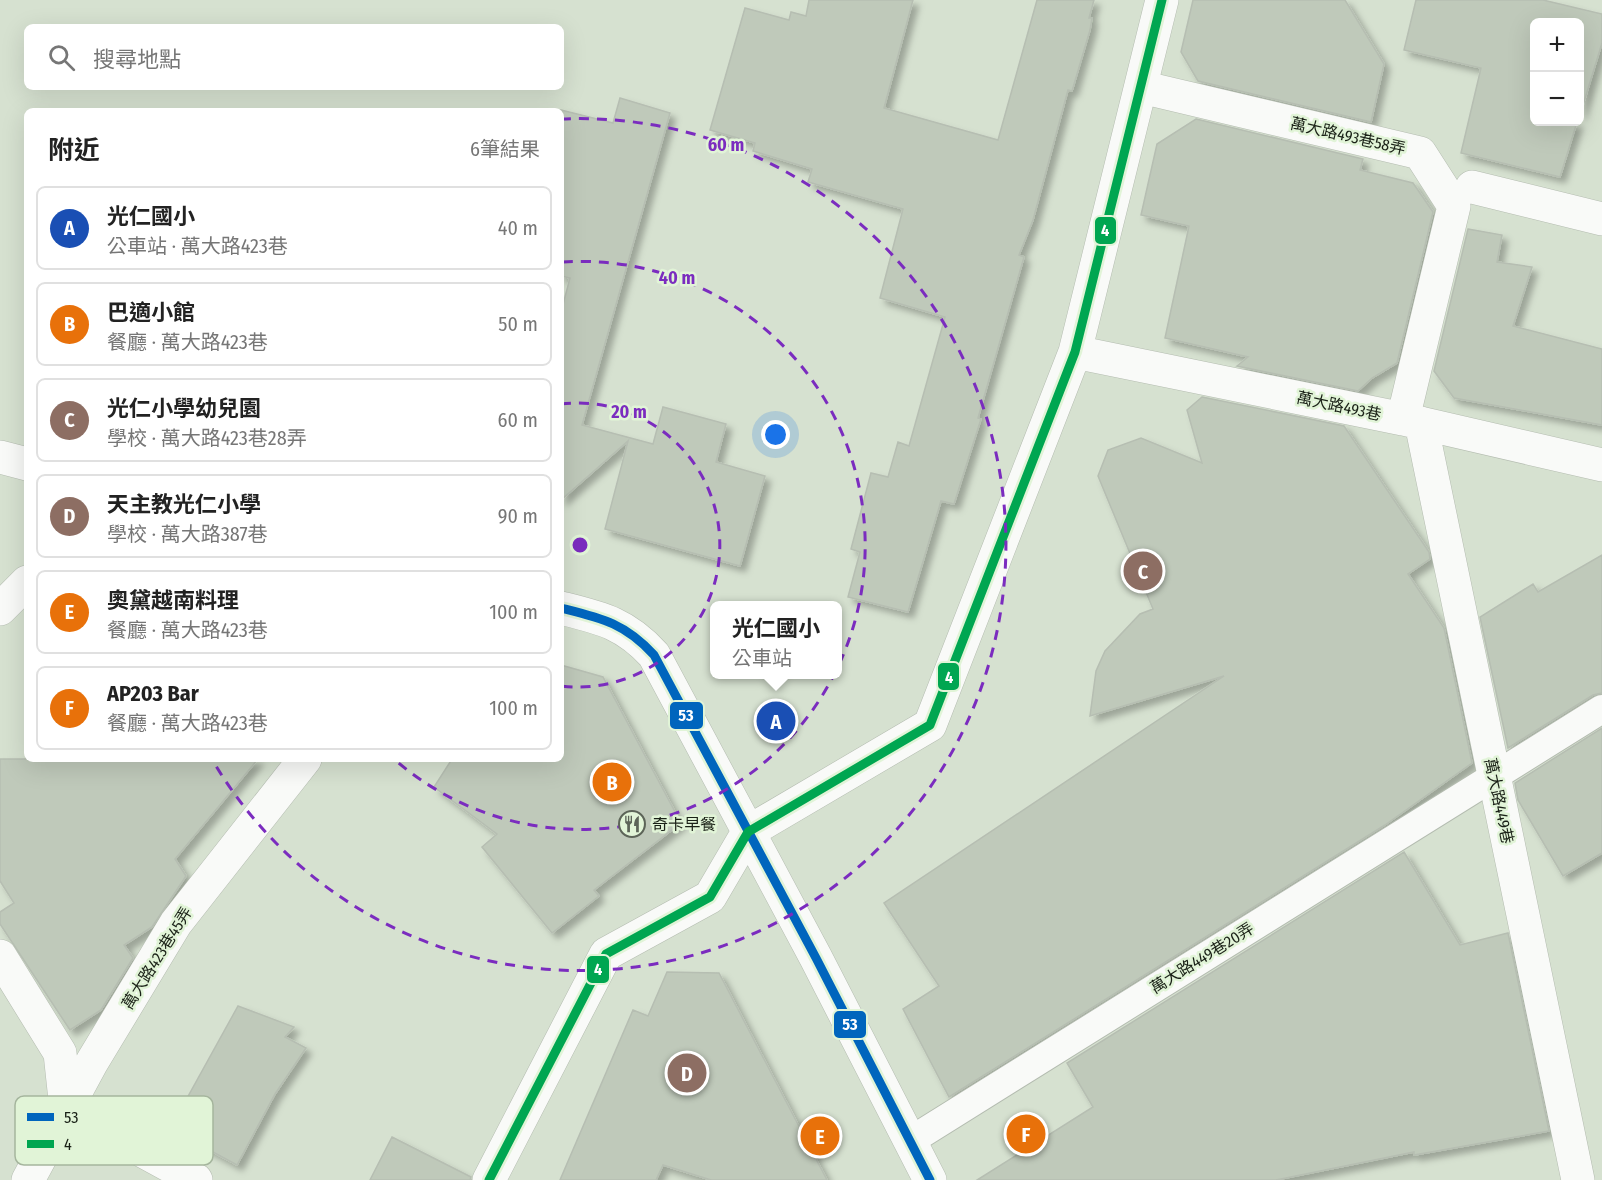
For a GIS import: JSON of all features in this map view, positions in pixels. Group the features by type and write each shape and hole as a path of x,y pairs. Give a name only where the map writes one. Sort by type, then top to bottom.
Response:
{"street":[{"path":"489,1180 606,954 710,897 748,832 930,725 1075,352 1162,0"},
{"name":"萬大路493巷58弄","path":"1141,87 1420,153 1454,206 1412,421"},
{"path":"1472,187 1602,219"},
{"name":"萬大路493巷","path":"1075,352 1412,421 1602,465"},
{"name":"萬大路449巷","path":"1412,421 1494,774 1580,1177"},
{"path":"0,457 24,463"},
{"path":"0,609 24,585"},
{"path":"564,609 611,621 636,635 654,655 930,1180"},
{"name":"萬大路423巷45弄","path":"74,1096 176,922 303,762"},
{"path":"6,978 60,1053 65,1096"},
{"name":"萬大路423巷45弄","path":"28,1180 36,1165"},
{"path":"169,1165 196,1180"}],"lane":[{"name":"萬大路449巷20弄","path":"910,1141 1494,774 1602,709"}],"building":[{"path":"809,0 913,0 884,108 998,140 1037,0 1094,0 1089,18 1092,18 1090,30 1072,91 1068,90 1033,220 1019,255 1024,257 978,418 981,419 954,504 941,501 908,612 848,597 860,552 851,549 871,473 888,477 898,442 909,446 945,317 880,298 903,209 808,182 812,169 753,151 755,143 710,130 745,8 789,20 791,12 806,16"},
{"path":"1193,0 1345,0 1384,64 1371,122 1198,81 1181,52"},
{"path":"1416,0 1543,0 1602,14 1602,43 1584,102 1584,18 1530,18 1530,126 1576,126 1560,177 1461,153 1481,68 1404,50"},
{"path":"620,98 670,113 582,425 653,444 663,407 726,424 716,462 765,476 740,566 605,529 628,441 564,497 564,301 570,278 564,277 564,111 613,123"},
{"path":"1196,119 1363,159 1360,170 1413,183 1433,212 1397,363 1372,378 1358,391 1237,366 1248,357 1165,338 1189,226 1141,215 1157,144"},
{"path":"1468,229 1502,235 1497,262 1532,267 1513,326 1602,349 1602,425 1454,398 1434,371"},
{"path":"1202,397 1344,426 1429,552 1430,559 1408,574 1444,628 1472,763 1385,825 949,1097 903,1009 939,986 884,903 1224,676 1090,716 1096,671 1105,651 1140,614 1153,609 1098,476 1108,450 1141,438 1202,463 1187,410"},
{"path":"1602,555 1602,693 1593,695 1508,748 1480,617 1533,584 1538,592"},
{"path":"564,666 603,677 681,823 594,890 599,896 552,933 482,847 497,834 434,787 450,762 564,762"},
{"path":"1602,728 1602,853 1563,876 1518,800 1515,783"},
{"path":"0,759 24,759 24,762 256,762 175,859 186,876 152,927 124,945 133,958 101,1010 70,1030 0,924 0,912 14,903 0,881"},
{"path":"1404,852 1460,945 1508,933 1549,1131 1414,1155 1414,1152 1276,1180 977,1180 1093,1107 1067,1063"},
{"path":"667,972 719,973 827,1180 711,1180 663,1165 656,1180 560,1180 633,1010 648,1016"},
{"path":"238,1006 294,1027 285,1037 306,1048 275,1094 237,1165 213,1152 213,1096 188,1096"},
{"path":"392,1137 471,1177 470,1180 370,1180"}],"transit line":[{"name":"4","path":"489,1180 606,954 710,897 748,832 930,725 1075,352 1162,0"},
{"name":"53","path":"564,609 612,623 633,636 654,655 816,958 930,1180"}],"place":[{"name":"光仁小學幼兒園","path":"1143,571"},
{"name":"光仁國小","path":"776,721"},
{"name":"巴適小館","path":"612,782"},
{"name":"奇卡早餐","path":"632,824"},
{"name":"天主教光仁小學","path":"687,1073"},
{"name":"AP203 Bar","path":"1026,1134"},
{"name":"奧黛越南料理","path":"820,1136"}]}
